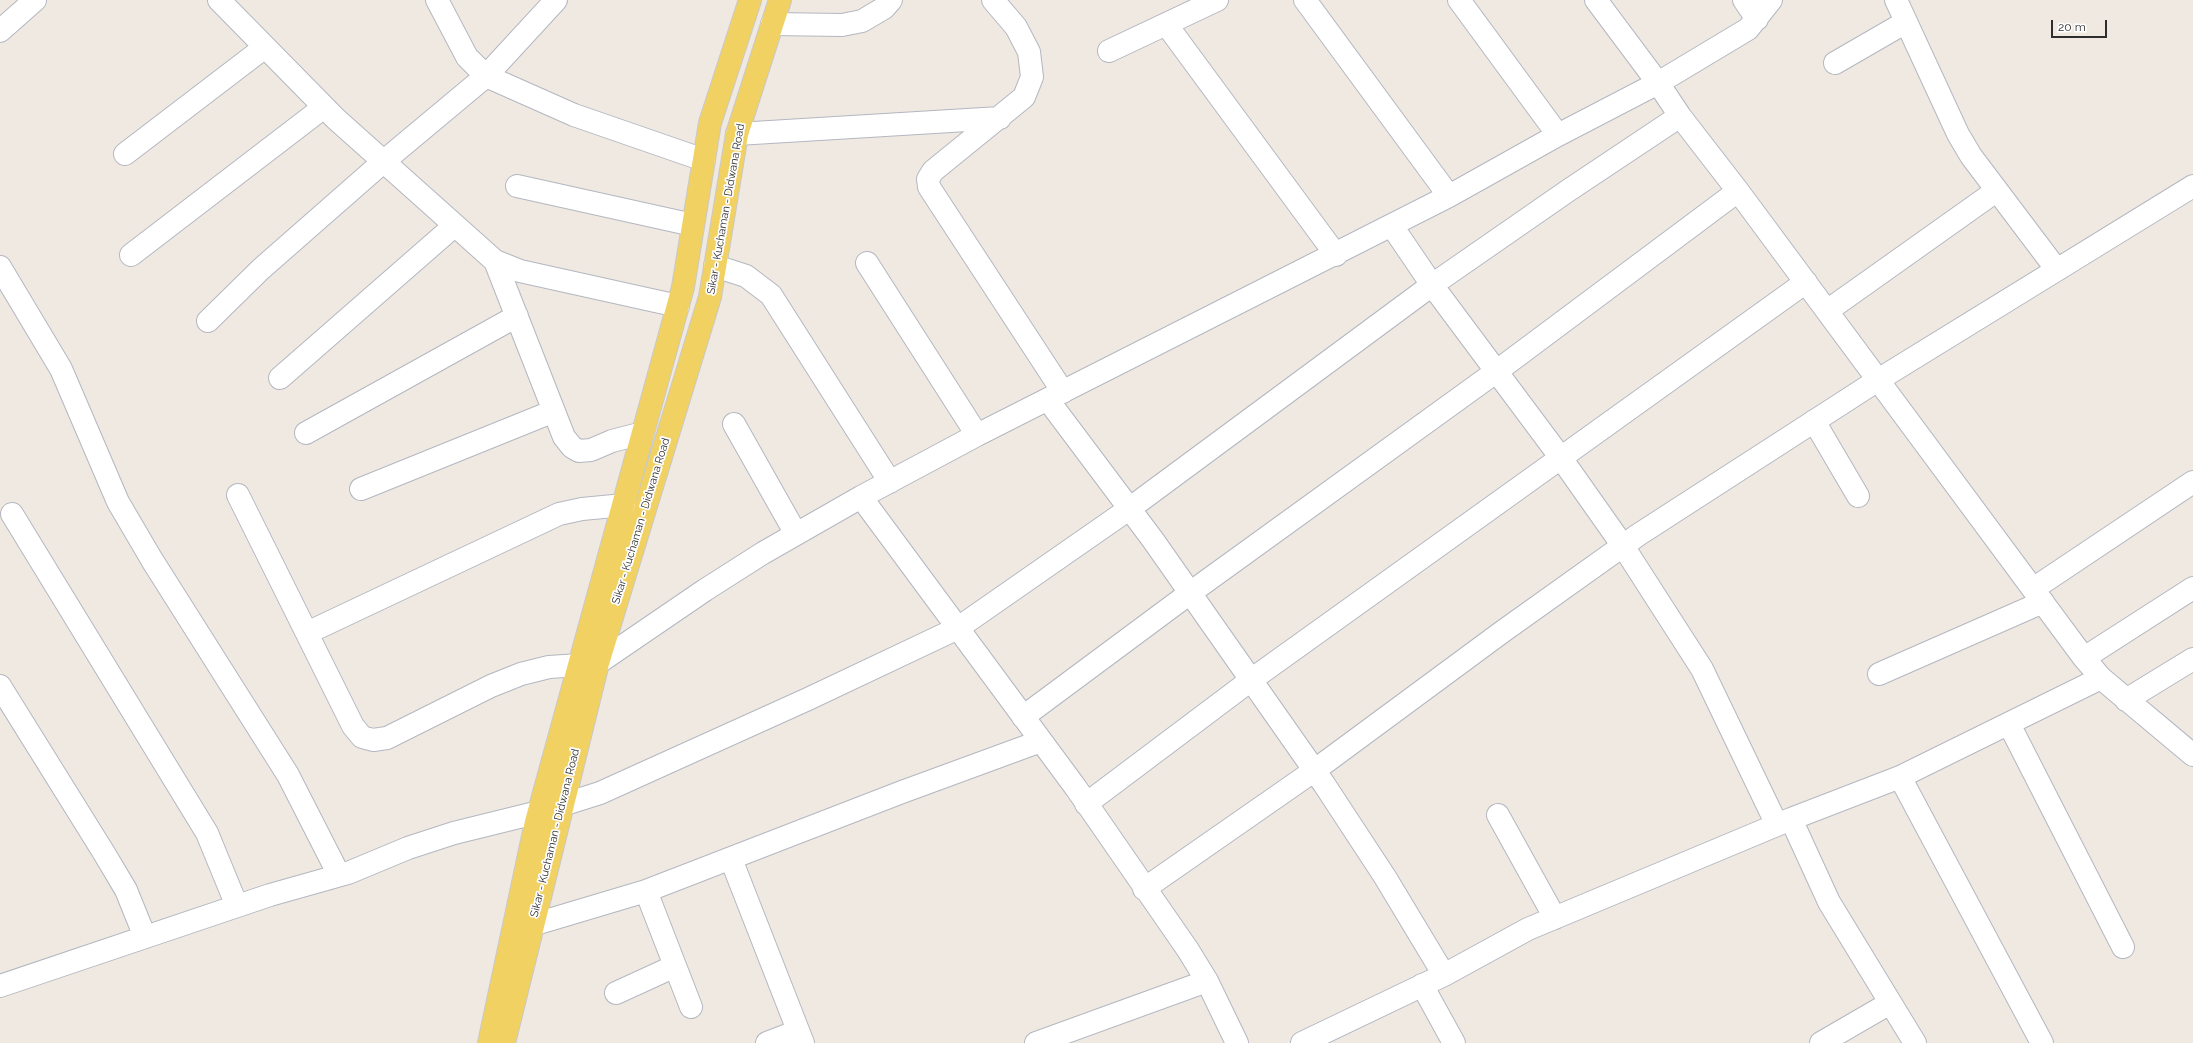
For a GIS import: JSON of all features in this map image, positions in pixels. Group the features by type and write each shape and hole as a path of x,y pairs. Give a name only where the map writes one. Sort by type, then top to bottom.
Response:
{"main road":[{"name":"Sikar - Kuchaman - Didwana Road","path":"489,1043 511,933 539,812 710,297 737,134 780,0"},
{"name":"Sikar - Kuchaman - Didwana Road","path":"504,1043 562,805 589,664 624,505 678,306 694,225 710,123 745,1"}],"street":[{"path":"0,31 35,0"},
{"path":"219,0 324,107 454,226 495,261 520,271 678,306"},
{"path":"437,0 467,57 486,76 574,115 704,160"},
{"path":"208,321 261,269 383,162 486,76 556,0"},
{"path":"772,24 842,25 855,23 862,21 884,8 891,0"},
{"path":"993,0 1016,27 1029,52 1032,77 1024,97 933,171 928,179 929,187 1055,396 1129,509 1315,770 1385,876 1444,975"},
{"path":"1109,51 1217,0"},
{"path":"1305,0 1450,196"},
{"path":"1459,0 1558,135"},
{"path":"1596,0 1658,83 1680,116 1806,282 2084,658 2101,678 2193,755"},
{"path":"1744,0 1757,19"},
{"path":"238,495 353,726 362,736 373,740 387,738 491,686 521,674 549,667 589,664 704,590 796,534 861,497 977,435 1336,255 1450,196 1558,135 1658,83 1748,29 1771,0"},
{"path":"1896,0 1958,134 1971,156 2057,270"},
{"path":"1835,63 1906,22"},
{"path":"1166,24 1336,255"},
{"path":"125,154 266,47"},
{"path":"132,255 324,107"},
{"path":"562,805 600,793 808,699 958,628 1129,509 1432,285 1569,190 1680,116"},
{"path":"737,134 1000,118"},
{"path":"517,186 694,225"},
{"path":"1144,889 1315,770 1502,632 1623,546 1878,380 2193,186"},
{"path":"1827,311 1996,191"},
{"path":"1024,717 1190,593 1498,371 1738,192"},
{"path":"280,378 454,226"},
{"path":"1392,226 1432,285 1498,371 1623,546 1702,669 1784,822 1829,902 1915,1043"},
{"path":"495,261 564,437 572,447 579,451 591,450 612,441 644,433"},
{"path":"867,263 977,435"},
{"path":"715,266 746,276 772,295 890,482"},
{"path":"0,267 7,292 61,369 118,502 152,560 288,775 339,875"},
{"path":"1086,804 1251,680 1806,282"},
{"path":"306,433 517,316"},
{"path":"361,489 554,411"},
{"path":"1814,422 1858,496"},
{"path":"734,424 796,534"},
{"path":"1879,674 2038,596 2193,482"},
{"path":"861,497 1024,717 1188,950 1207,981 1237,1043"},
{"path":"307,633 559,514 582,509 624,505"},
{"path":"12,514 207,833 237,906"},
{"path":"2084,658 2193,588"},
{"path":"2126,700 2193,660"},
{"path":"1302,1043 1444,975 1528,929 1784,822 1900,777 2101,678"},
{"path":"0,686 119,877 126,890 145,937"},
{"path":"2009,724 2123,947"},
{"path":"532,925 646,891 902,792 1041,741"},
{"path":"1900,777 2042,1043"},
{"path":"0,986 237,906 339,875 454,833 539,812"},
{"path":"1498,815 1555,918"},
{"path":"731,859 800,1037 767,1043"},
{"path":"646,891 690,1007"},
{"path":"616,993 675,966"},
{"path":"1036,1043 1207,981"},
{"path":"1422,985 1454,1043"},
{"path":"1821,1043 1890,1003"}]}
